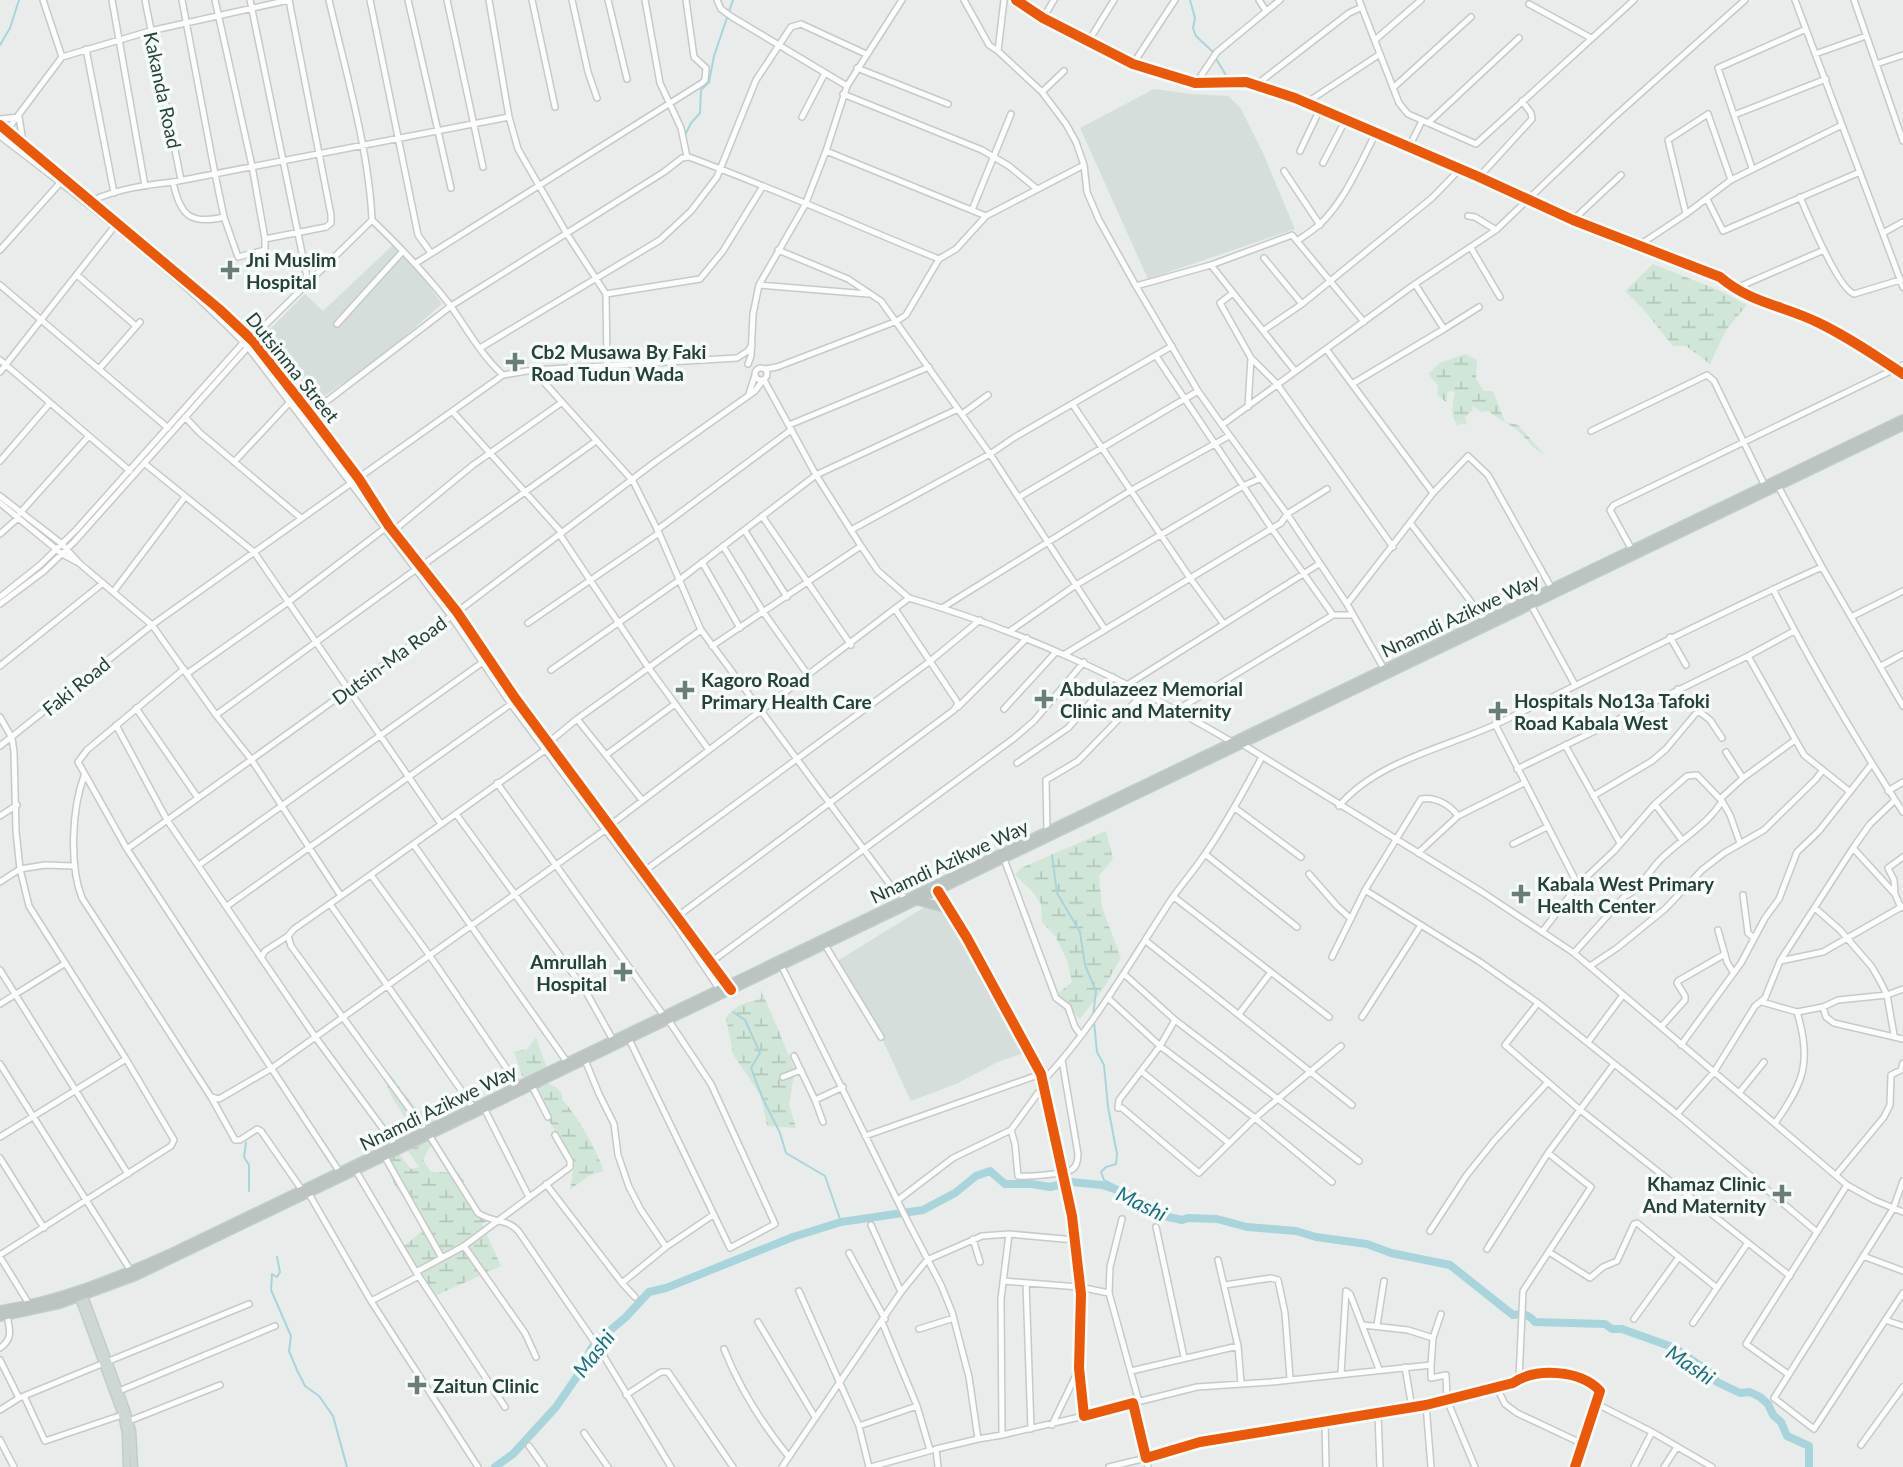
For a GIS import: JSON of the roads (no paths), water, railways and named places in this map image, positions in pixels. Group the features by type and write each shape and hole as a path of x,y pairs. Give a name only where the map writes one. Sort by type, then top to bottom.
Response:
{"highway":[{"name":"Nnamdi Azikwe Way","path":"4,1316 81,1297 136,1276 305,1192 340,1171 532,1086 906,898 1903,419"},
{"name":"Nnamdi Azikwe Way","path":"725,989 938,891 1903,426"},
{"path":"917,901 948,909"},
{"name":"Nnamdi Azikwe Way","path":"0,1310 64,1296 131,1271 356,1171 473,1107 613,1040 666,1018"}],"main road":[{"path":"81,1297 106,1362 122,1415 126,1433 127,1467"},
{"path":"106,1362 120,1391 129,1421 134,1467"}],"street":[{"path":"43,0 62,57"},
{"path":"111,0 145,186"},
{"name":"Kakanda Road","path":"145,0 181,180"},
{"path":"182,0 224,217 238,257 265,250 265,239 252,166 215,0"},
{"path":"250,0 308,282"},
{"path":"0,136 8,131 19,117 62,57 118,39 289,0 331,223 326,227 265,239"},
{"path":"329,0 362,146 372,220 416,263 451,306 491,364 503,375 533,370 751,356"},
{"path":"370,0 418,235 431,253"},
{"path":"408,0 451,188"},
{"path":"447,0 482,167"},
{"path":"489,0 509,117 518,149 567,234 606,294 607,365"},
{"path":"532,0 555,107"},
{"path":"572,0 588,72 597,98"},
{"path":"608,0 627,79"},
{"path":"645,0 657,71 681,128 687,157"},
{"path":"416,263 705,80 706,68 694,57 686,0"},
{"path":"717,0 722,9 732,17 846,86"},
{"path":"748,364 759,285 805,205 826,151 846,86 902,0"},
{"path":"964,0 989,45 1042,92 1076,142 1095,211 1136,286 1198,391 1287,514 1347,604 1384,669"},
{"path":"998,51 1004,0"},
{"path":"1016,0 1043,18 1133,64 1195,83 1246,82 1320,108 1573,220 1720,277 1734,289 1753,299 1817,321 1903,374"},
{"path":"1043,18 1054,0"},
{"path":"1088,42 1114,0"},
{"path":"1133,64 1175,0"},
{"path":"1259,0 1266,11"},
{"path":"1195,83 1217,52 1280,0"},
{"path":"1375,40 1421,0"},
{"path":"1622,0 1631,2"},
{"path":"1222,425 1415,285 1496,230 1613,118 1745,0"},
{"path":"1795,0 1903,287"},
{"path":"1854,0 1903,141"},
{"path":"1256,85 1360,3 1399,103 1408,114 1476,144 1631,2"},
{"path":"1529,4 1591,38"},
{"path":"1393,88 1471,17"},
{"path":"480,348 660,240 676,227 705,194 721,169 756,80 791,27 797,23 866,54"},
{"path":"1752,168 1718,68 1806,29"},
{"path":"1815,54 1866,36"},
{"path":"1409,147 1425,122 1519,38"},
{"path":"86,49 114,193"},
{"path":"1306,103 1381,54"},
{"path":"1876,64 1903,55"},
{"path":"857,68 948,104"},
{"path":"1042,92 1064,71"},
{"path":"802,117 825,74"},
{"path":"1734,115 1826,79"},
{"path":"843,94 993,155 1037,189"},
{"path":"1479,177 1532,119 1522,101"},
{"path":"1300,151 1320,108"},
{"path":"1894,116 1903,113"},
{"path":"972,210 1011,114"},
{"path":"1686,214 1668,140 1707,114 1731,180"},
{"path":"0,119 19,117"},
{"path":"19,117 23,142"},
{"path":"91,201 145,186 173,183 509,117"},
{"path":"1323,163 1346,120"},
{"path":"1,126 12,123"},
{"path":"1638,246 1731,180 1842,125"},
{"name":"Dutsinma Street","path":"1,126 251,339 359,479 417,569"},
{"path":"1297,241 1320,225 1353,178 1376,132"},
{"name":"Dutsinma Street","path":"0,136 114,227 220,319 245,345 352,483 384,529 454,614"},
{"path":"0,144 9,143"},
{"path":"826,151 986,216"},
{"path":"687,157 939,259"},
{"path":"310,414 451,306 687,157"},
{"path":"740,357 757,379 777,367 897,321 911,309 939,259 956,249 986,216 1084,165"},
{"path":"1264,330 1302,304 1432,198 1460,169"},
{"path":"1284,171 1320,225"},
{"path":"1707,199 1723,231 1860,172"},
{"path":"1573,220 1621,175"},
{"path":"0,250 60,183"},
{"path":"173,183 182,209 191,218 202,221 224,217"},
{"path":"606,294 700,279 723,251 763,186"},
{"path":"1800,197 1824,250 1850,293 1900,280"},
{"path":"1468,216 1475,217 1496,230"},
{"path":"0,597 62,549 145,463 183,415 257,332 372,220"},
{"path":"1883,233 1903,222"},
{"path":"0,372 114,227"},
{"path":"1136,286 1211,265 1292,235 1364,322"},
{"path":"1471,248 1500,297"},
{"path":"778,250 848,279 881,301 990,454 1104,628"},
{"path":"1734,289 1824,250"},
{"path":"337,324 403,251"},
{"path":"1264,258 1302,304"},
{"path":"1211,265 1295,371"},
{"path":"77,275 138,324 99,369"},
{"path":"0,285 168,428"},
{"path":"759,285 872,294"},
{"path":"1415,285 1444,329"},
{"path":"1233,293 1220,303 1251,358 1277,384 1393,547"},
{"path":"1352,384 1479,307"},
{"path":"740,357 752,345"},
{"path":"851,530 990,454 1172,346"},
{"path":"1326,349 1433,493"},
{"path":"751,356 773,388 772,392 816,475 861,546 878,571 909,598 980,620 1084,662 1232,742"},
{"path":"1156,356 1333,615"},
{"path":"1248,408 1251,358"},
{"path":"0,360 130,471"},
{"path":"1632,550 1612,515 1611,508 1903,365"},
{"path":"528,623 658,532 790,428 929,367"},
{"path":"533,370 633,481 701,630 894,890 906,898"},
{"path":"755,374 765,375"},
{"path":"749,394 755,374"},
{"name":"Faki Road","path":"0,746 152,625 503,375"},
{"name":"Dutsin-Ma Road","path":"128,849 633,481 758,387 765,375"},
{"path":"1591,431 1707,376 1714,381 1765,486"},
{"path":"1018,497 1198,391"},
{"path":"551,670 678,581 816,475 960,412 988,395"},
{"path":"234,462 290,402"},
{"path":"0,461 50,403"},
{"path":"393,531 473,465 561,403"},
{"path":"1073,405 1223,623"},
{"path":"453,412 561,534 648,667 709,750"},
{"path":"0,604 44,571 168,428 183,415"},
{"path":"183,415 301,518"},
{"path":"942,608 1130,491 1229,436"},
{"path":"0,534 88,437"},
{"path":"216,715 596,440"},
{"path":"1347,604 1433,493 1468,456 1488,475 1552,589"},
{"path":"145,463 254,552 441,824"},
{"path":"1010,631 1076,585 1261,478"},
{"path":"1777,486 1903,706"},
{"path":"1065,654 1272,529 1281,523 1287,514 1327,489"},
{"path":"0,496 19,515"},
{"path":"114,591 185,497"},
{"path":"0,503 62,549 152,625 251,759 341,896"},
{"path":"762,516 851,645"},
{"path":"1411,524 1485,620"},
{"path":"340,1171 128,849 78,762 81,756 136,708 287,603 384,529"},
{"path":"745,531 787,597"},
{"path":"723,546 764,613 808,675"},
{"path":"712,646 861,546"},
{"path":"702,562 740,628"},
{"path":"1127,685 1319,564"},
{"path":"1339,806 1353,790 1389,769 1495,724 1670,637 1822,567"},
{"path":"0,666 103,583"},
{"path":"1773,589 1871,765 1903,812"},
{"path":"1851,617 1903,591"},
{"path":"211,1097 219,1099 316,1038 607,828 851,645 909,598"},
{"path":"1531,605 1576,685"},
{"path":"678,916 954,710 958,704 956,699 895,609"},
{"path":"454,614 510,704 678,916 711,962 725,989"},
{"path":"454,614 725,989"},
{"path":"1177,710 1333,615 1352,615"},
{"path":"643,872 929,662 980,620"},
{"path":"548,743 701,630"},
{"path":"1517,769 1794,631"},
{"path":"1670,637 1686,665"},
{"path":"958,707 1027,638"},
{"path":"1004,709 1056,652"},
{"path":"1881,666 1903,654"},
{"path":"1748,656 1804,755 1849,791"},
{"path":"198,865 483,662"},
{"path":"711,962 1023,731 1084,662"},
{"path":"1017,763 1068,728 1112,677"},
{"path":"1678,689 1682,698 1710,720 1722,738"},
{"path":"1047,832 1046,780 1078,761 1143,694"},
{"path":"227,906 510,704"},
{"path":"606,755 675,704"},
{"path":"136,708 198,798"},
{"path":"1593,796 1652,761 1698,712"},
{"path":"0,717 12,738 17,805 16,831 20,869 29,906 174,1140 171,1146 0,1256 29,1304"},
{"path":"577,719 642,800"},
{"path":"1495,724 1577,885"},
{"path":"116,725 167,820 316,1038 395,1145"},
{"path":"1574,954 1612,909 1632,893 1658,862 1714,811 1743,778 1795,740"},
{"path":"1242,744 1574,954 1847,1185 1903,1212"},
{"path":"1565,745 1620,843"},
{"path":"262,956 293,929 545,750"},
{"path":"1726,752 1743,778"},
{"path":"865,1136 1042,1077 1062,1060 1109,999 1174,897 1205,854 1235,808 1262,757"},
{"path":"1681,1045 1734,972 1779,899 1797,852 1819,831 1871,765"},
{"path":"1590,966 1665,909 1702,870 1740,843 1765,830 1822,771"},
{"path":"1542,932 1577,885 1655,804 1687,776 1697,775 1721,800 1730,815 1740,843"},
{"path":"84,776 78,792 73,866 82,898 211,1097 235,1140 240,1140 257,1129 261,1131 305,1192 477,1466"},
{"path":"1888,791 1903,782"},
{"path":"497,783 666,1018 710,1084 775,1224 730,1248 629,1039"},
{"path":"1418,853 1458,816 1524,783"},
{"path":"1332,957 1365,890 1418,804 1426,797 1443,803 1458,816"},
{"path":"1676,1114 1714,1072 1755,1006 1762,1002 1780,961 1853,848 1870,824 1895,800"},
{"path":"1655,804 1682,840"},
{"path":"0,816 17,805"},
{"path":"1235,808 1301,857"},
{"path":"456,814 585,990 613,1040"},
{"path":"1513,845 1547,827"},
{"path":"414,845 567,1062"},
{"path":"1780,961 1823,952 1902,907 1895,894 1853,848"},
{"path":"1205,854 1297,927"},
{"path":"1895,894 1894,880 1888,868 1903,857"},
{"path":"1004,859 1056,998 1068,1007 1075,1027 1083,1033"},
{"path":"0,882 20,869 45,865 73,866"},
{"path":"1309,874 1351,919"},
{"path":"371,875 518,1085"},
{"path":"1365,890 1538,1003 1817,1232"},
{"path":"938,891 967,938 1042,1077 1064,1172 1074,1240 1079,1287 1079,1368 1084,1416"},
{"path":"1743,895 1748,933 1754,938"},
{"path":"1174,897 1329,1017"},
{"path":"330,904 473,1107"},
{"path":"1815,908 1872,967 1887,995 1894,1035"},
{"path":"1362,1017 1420,925"},
{"path":"1718,930 1734,972"},
{"path":"288,936 291,946 427,1133 478,1213 485,1218 508,1222 514,1226 600,1350 671,1467"},
{"path":"1146,941 1352,1105"},
{"path":"825,945 881,1037"},
{"path":"1661,1027 1685,1000 1678,981 1725,954"},
{"path":"0,1004 64,964"},
{"path":"781,965 941,1285 954,1318 969,1377 978,1439"},
{"path":"0,970 128,1174"},
{"path":"1239,1014 1271,972"},
{"path":"1124,974 1175,1020 1359,1161"},
{"path":"1762,1002 1797,1012 1823,1007 1838,1000 1887,995 1903,989"},
{"path":"1588,1042 1623,995"},
{"path":"1109,999 1160,1046 1255,1118 1332,1182"},
{"path":"1538,1003 1505,1045 1747,1244 1790,1276"},
{"path":"1823,1007 1826,1017 1834,1023 1903,1038"},
{"path":"1775,1123 1794,1097 1805,1057 1806,1043 1797,1012"},
{"path":"1175,1020 1160,1046 1119,1100 1118,1108 1122,1108 1196,1172 1202,1171 1255,1118 1342,1045"},
{"path":"794,1056 816,1100 823,1122"},
{"path":"0,1137 126,1059"},
{"path":"585,1060 614,1124 618,1155 629,1187 666,1247"},
{"path":"1010,1130 1015,1144 1018,1176 1037,1177 1064,1172 1070,1170 1078,1160 1062,1060"},
{"path":"1739,1093 1764,1062"},
{"path":"1836,1175 1884,1117 1890,1105 1891,1075 1900,1070 1903,1063"},
{"path":"0,1064 131,1271"},
{"path":"1487,1249 1548,1153 1614,1065"},
{"path":"783,1077 801,1070"},
{"path":"1141,1071 1229,1143"},
{"path":"1430,1231 1473,1167 1548,1082"},
{"path":"532,1086 548,1117"},
{"path":"816,1100 843,1087"},
{"path":"898,1200 953,1158 1010,1130 1038,1093 1045,1090"},
{"path":"484,1108 529,1197"},
{"path":"371,1301 464,1246 571,1165 555,1135"},
{"path":"1519,1379 1523,1291 1591,1187 1548,1153"},
{"path":"385,1157 442,1258"},
{"path":"0,1158 44,1227"},
{"path":"356,1171 418,1274 505,1408"},
{"path":"1903,1181 1893,1209 1774,1398 1814,1429 1903,1293"},
{"path":"546,1184 635,1297"},
{"path":"1788,1374 1746,1345 1847,1185"},
{"path":"622,1283 666,1247 713,1215"},
{"path":"1122,1219 1110,1268 1109,1293 1131,1371 1148,1467"},
{"path":"1549,1252 1590,1278 1603,1267 1617,1261 1634,1224 1637,1223 1717,1288"},
{"path":"871,1225 901,1292"},
{"path":"1156,1227 1184,1357"},
{"path":"782,1467 901,1292 927,1260 982,1236 1009,1234 1074,1240"},
{"path":"1002,1436 1000,1306 1009,1234"},
{"path":"974,1239 980,1262"},
{"path":"1693,1323 1747,1244"},
{"path":"464,1246 525,1333 536,1357"},
{"path":"849,1254 884,1320 938,1467"},
{"path":"1863,1256 1903,1271"},
{"path":"1634,1319 1679,1257"},
{"path":"1218,1260 1238,1346 1241,1383"},
{"path":"1225,1285 1271,1278 1278,1280 1285,1313 1290,1378"},
{"path":"1003,1281 1079,1287 1109,1293"},
{"path":"1377,1325 1384,1281"},
{"path":"1026,1283 1031,1429"},
{"path":"799,1291 859,1426 870,1467 978,1439 1052,1425 1197,1387 1431,1365"},
{"path":"1341,1374 1346,1291 1350,1294 1379,1369"},
{"path":"0,1410 22,1397 248,1304"},
{"path":"1441,1314 1433,1338 1431,1378 1446,1375 1447,1400 1475,1467"},
{"path":"0,1348 8,1343 10,1337 4,1316"},
{"path":"919,1329 954,1318"},
{"path":"1885,1320 1903,1326"},
{"path":"758,1322 815,1417"},
{"path":"1363,1325 1408,1329 1433,1338"},
{"path":"120,1391 275,1326"},
{"path":"1131,1371 1238,1346"},
{"path":"724,1349 735,1376 789,1457"},
{"path":"0,1360 46,1441 122,1415"},
{"path":"1405,1367 1412,1408"},
{"path":"1052,1425 1079,1368"},
{"path":"626,1395 661,1372 667,1372 733,1467"},
{"path":"1110,1467 1199,1442 1412,1408 1513,1383 1519,1379 1556,1373 1588,1382 1600,1391 1575,1467"},
{"path":"129,1421 220,1385"},
{"path":"1496,1386 1505,1404 1517,1413 1583,1444"},
{"path":"1861,1446 1903,1387"},
{"path":"1597,1404 1712,1467"},
{"path":"1426,1405 1431,1467"},
{"path":"859,1426 916,1406"},
{"path":"1378,1414 1380,1467"},
{"path":"1325,1421 1326,1467"},
{"path":"1634,1467 1652,1432"},
{"path":"584,1433 608,1467"},
{"path":"0,1440 15,1467"},
{"path":"529,1446 544,1467"},
{"path":"1664,1467 1677,1447"}],"waterway":[{"path":"0,45 10,28 19,0"},
{"path":"685,135 700,113 701,90 709,82 714,56 733,0"},
{"path":"1190,0 1196,36 1213,52"},
{"path":"1215,57 1227,77"},
{"path":"1052,855 1057,893 1080,932 1085,965 1096,991 1093,1016"},
{"path":"733,1012 745,1020 760,1053 751,1068 786,1153 825,1176 841,1222"},
{"path":"1094,1022 1097,1052 1104,1065 1108,1107 1117,1154 1116,1164 1101,1172 1104,1180 1135,1196"},
{"path":"246,1143 244,1157 249,1165 249,1191"},
{"name":"Mashi","path":"495,1467 513,1454 556,1407 576,1378 591,1349 649,1292 666,1288 793,1237 841,1222 923,1210 955,1193 976,1176 990,1171 1005,1184 1050,1187 1071,1182 1102,1185 1135,1196 1159,1215 1182,1220 1217,1219 1247,1227 1296,1231 1316,1237 1367,1244 1391,1253 1450,1265 1513,1315 1525,1315 1535,1322 1605,1324 1612,1329 1622,1329 1675,1348 1709,1372 1717,1382 1740,1393 1750,1392 1768,1404 1787,1436 1809,1446 1809,1467"},
{"path":"277,1257 280,1272 277,1277 272,1274 271,1290 291,1336 289,1351 305,1386 319,1396 333,1416 347,1467"}],"place":[{"name":"Jni Muslim Hospital","path":"230,270"},
{"name":"Cb2 Musawa By Faki Road Tudun Wada","path":"515,362"},
{"name":"Kagoro Road Primary Health Care","path":"685,690"},
{"name":"Abdulazeez Memorial Clinic and Maternity","path":"1044,699"},
{"name":"Hospitals No13a Tafoki Road Kabala West","path":"1498,711"},
{"name":"Kabala West Primary Health Center","path":"1521,894"},
{"name":"Amrullah Hospital","path":"623,972"},
{"name":"Khamaz Clinic And Maternity","path":"1782,1194"},
{"name":"Zaitun Clinic","path":"417,1385"}]}
